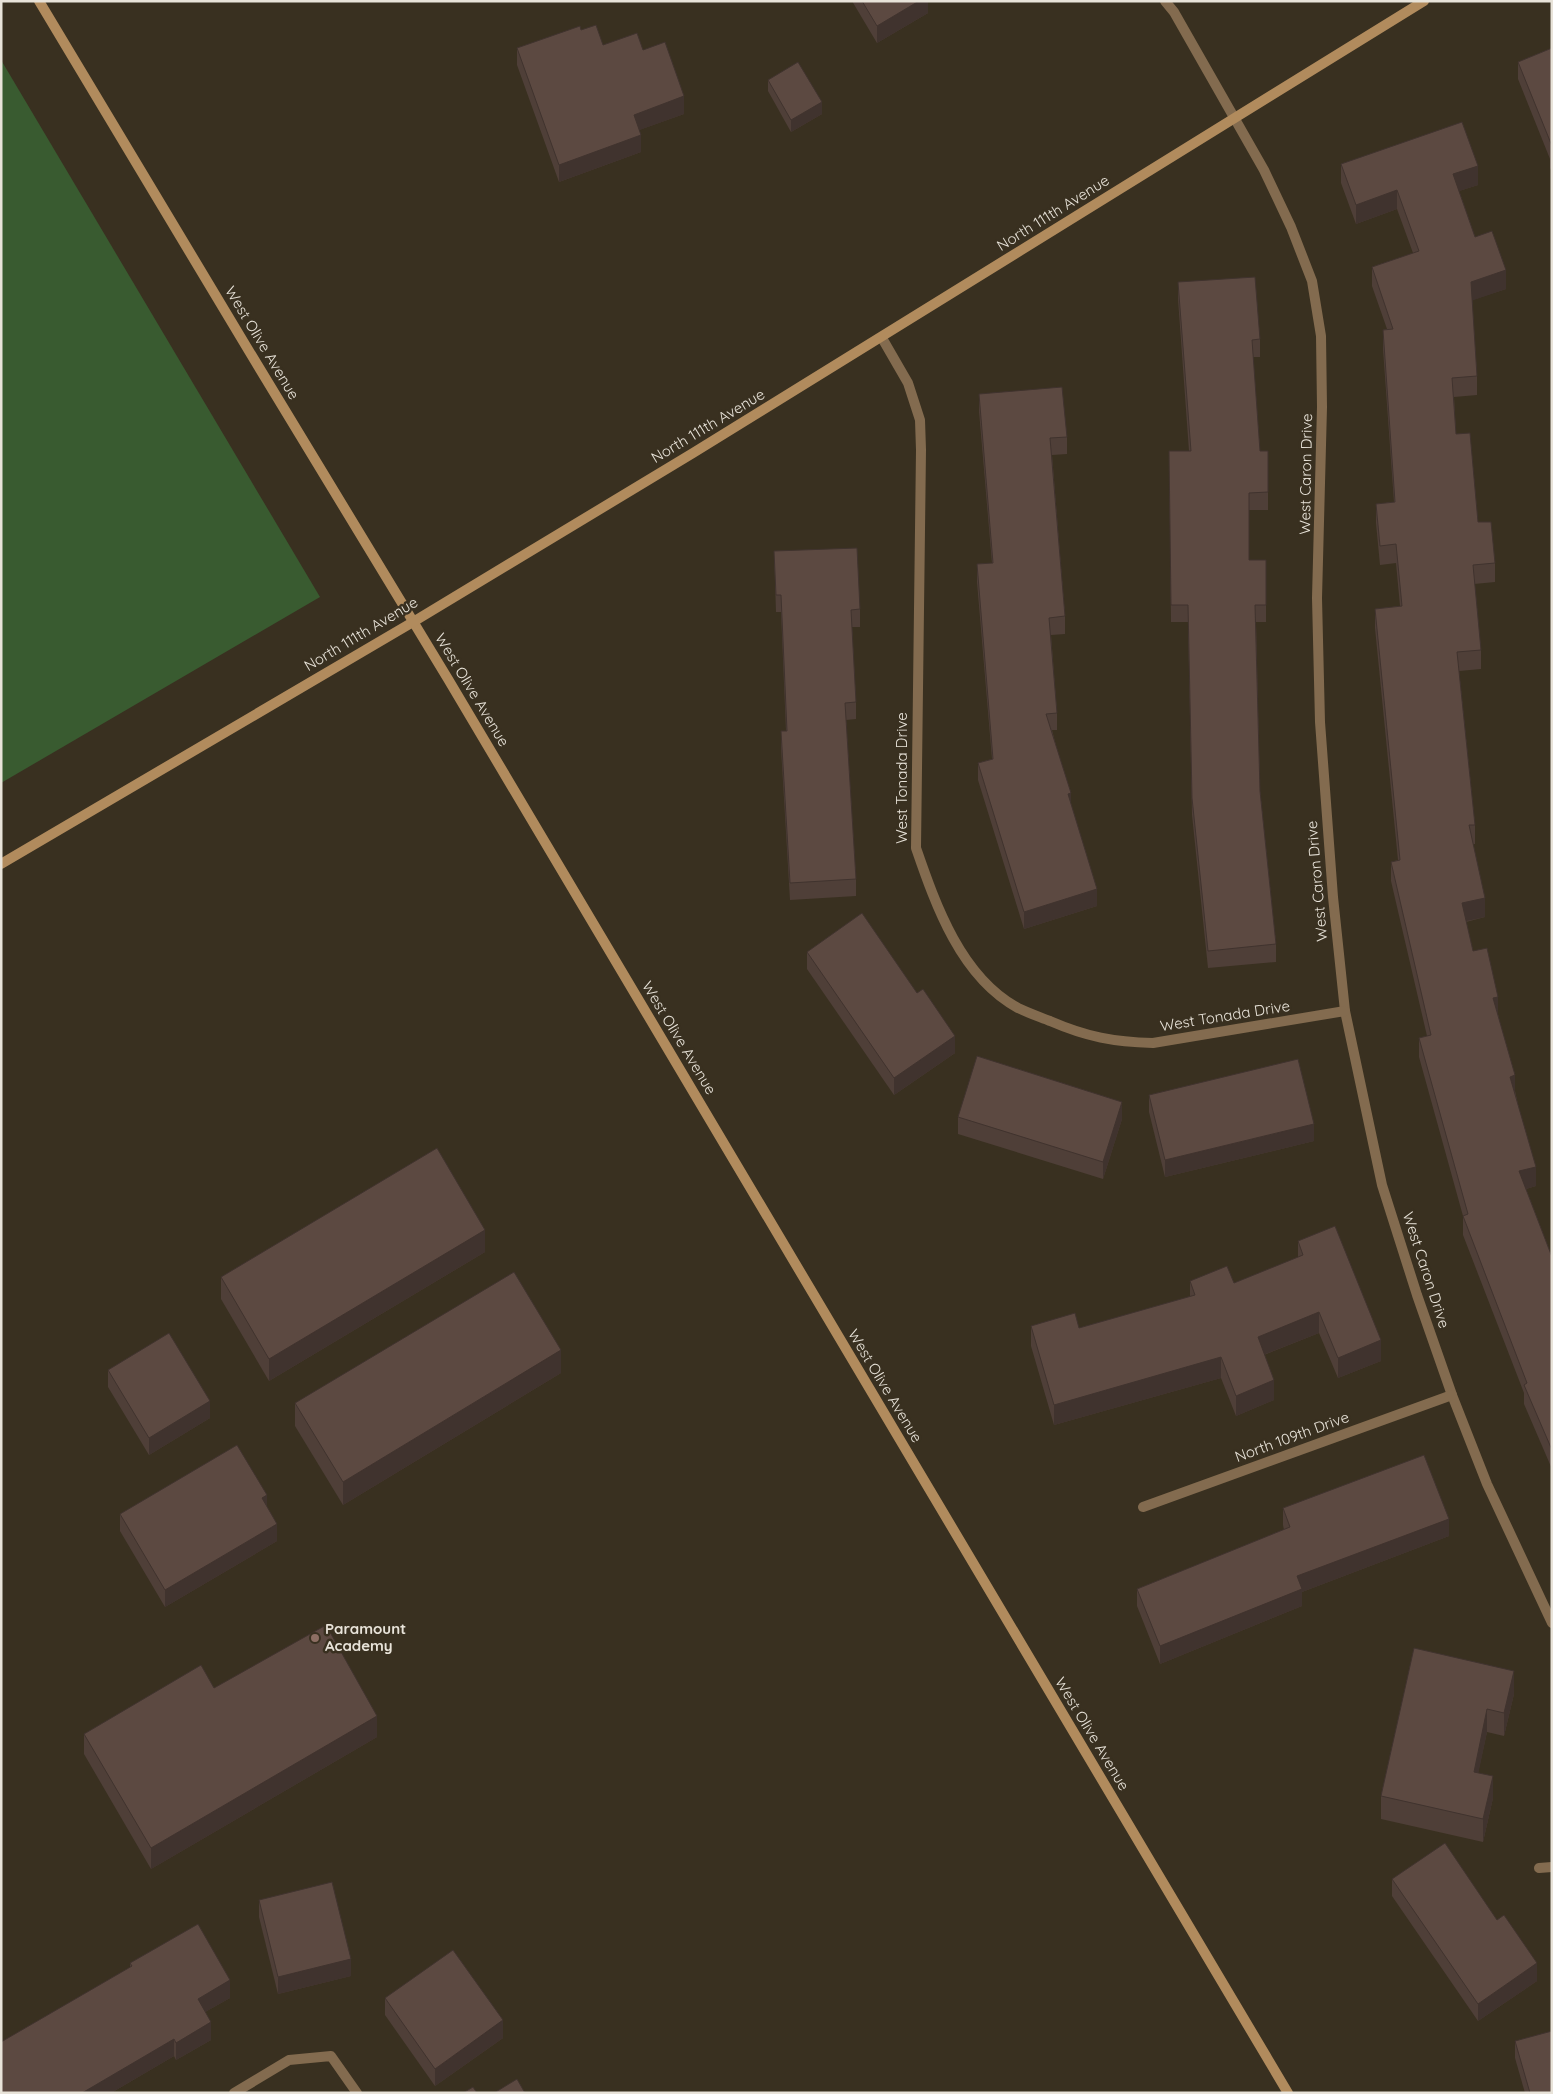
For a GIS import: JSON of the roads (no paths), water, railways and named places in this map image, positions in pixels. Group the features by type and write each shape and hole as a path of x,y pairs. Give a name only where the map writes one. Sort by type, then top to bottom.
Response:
{"main road":[{"name":"West Olive Avenue","path":"40,1 238,334 413,622 1288,2093"},
{"name":"North 111th Avenue","path":"1,864 413,622 882,338 1424,1"}],"street":[{"name":"West Caron Drive","path":"1165,1 1174,12 1264,170 1291,227 1312,281 1321,336 1322,407 1318,598 1320,722 1333,897 1345,1011 1382,1185 1452,1395 1487,1484 1552,1623"},
{"name":"West Tonada Drive","path":"882,338 908,383 920,420 922,450 916,848 935,904 964,955 988,986 1018,1008 1080,1034 1123,1042 1153,1043 1345,1011"},
{"name":"North 109th Drive","path":"1143,1507 1452,1395"},
{"path":"1539,1868 1552,1867"},
{"path":"234,2093 289,2060 330,2056 357,2093"}],"place":[{"name":"Paramount Academy","path":"315,1638"}]}
